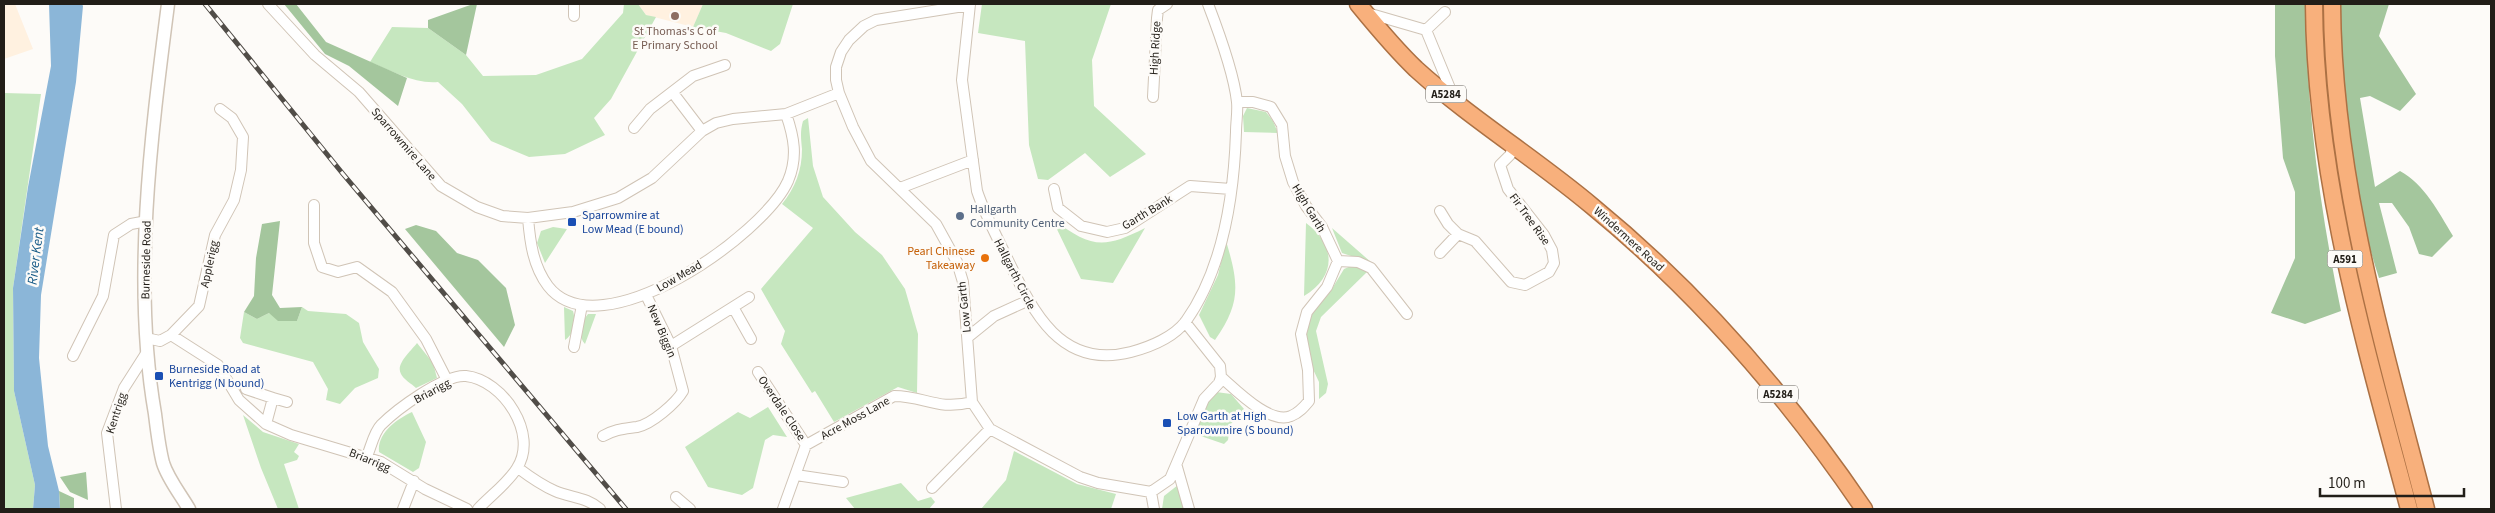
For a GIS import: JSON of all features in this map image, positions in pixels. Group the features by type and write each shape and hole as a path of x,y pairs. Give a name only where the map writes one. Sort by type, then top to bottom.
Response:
{"highway":[{"name":"A591","path":"2314,4 2322,123 2331,192 2358,318 2409,509"},
{"name":"A591","path":"2332,4 2340,124 2353,212 2373,307 2426,509"},
{"name":"Windermere Road","path":"1361,8 1416,69 1593,206 1681,287 1772,386 1864,509"}],"street":[{"name":"Burneside Road","path":"168,4 160,70 147,221 144,285 146,338 148,376 163,464 189,509"},
{"name":"Sparrowmire Lane","path":"268,4 315,55 359,92 441,186 477,207 502,216 528,218 573,212 618,198 652,178 702,131 716,124 733,119 786,114 839,93"},
{"path":"574,4 574,16"},
{"name":"Hallgarth Circle","path":"970,4 962,80 982,208 1027,301 1043,323 1058,338 1080,350 1102,355 1125,354 1147,348 1168,336 1185,322 1208,280 1222,237 1231,189 1237,102 1218,31 1208,4"},
{"name":"Low Garth","path":"970,4 890,16 864,26 849,40 841,52 836,67 839,93 853,127 871,162 936,224 957,262 962,282 968,337 968,368 972,402 990,429 1080,476 1098,483 1151,492"},
{"name":"High Ridge","path":"1153,97 1158,10 1167,4"},
{"path":"1361,8 1426,30 1455,101"},
{"path":"1426,30 1445,12"},
{"path":"634,128 650,109 693,76 725,65"},
{"path":"673,93 702,131"},
{"name":"High Garth","path":"1237,102 1253,102 1272,108 1282,125 1285,156 1293,182 1306,206 1322,227 1338,261"},
{"name":"Applerigg","path":"171,335 199,306 215,235 234,200 240,170 243,137 232,118 220,109"},
{"name":"Low Mead","path":"528,218 532,251 537,267 549,288 564,298 582,306 606,305 646,295 697,268 758,221 788,182 794,159 794,137 786,114"},
{"name":"Fir Tree Rise","path":"1440,211 1448,224 1458,234 1475,241 1511,282 1525,285 1549,272 1554,263 1552,250 1544,236 1508,189 1500,165 1510,155 1514,146"},
{"path":"900,188 973,160"},
{"name":"Garth Bank","path":"1054,189 1058,208 1081,226 1106,232 1125,228 1190,186 1231,189"},
{"path":"314,205 314,243 322,266 338,272 357,267 392,292 426,339 447,380"},
{"path":"73,356 103,296 114,234 132,224 147,221"},
{"path":"1440,253 1458,234"},
{"path":"1221,376 1246,399 1274,417 1289,418 1300,412 1309,401 1310,394 1301,334 1307,312 1327,287 1338,261 1358,262 1371,268 1407,314"},
{"name":"New Biggin","path":"603,436 617,428 639,426 676,403 683,391 671,346 646,295"},
{"path":"671,346 750,297"},
{"path":"968,337 994,316 1027,301"},
{"path":"574,347 582,306"},
{"path":"733,307 751,339"},
{"path":"1154,509 1151,492 1170,479 1177,467 1190,429 1204,399 1219,383 1221,376 1220,366 1185,322"},
{"path":"146,338 160,341 171,335"},
{"name":"Briarrigg","path":"171,335 218,366 239,400 266,424 291,435 367,456 467,509"},
{"name":"Kentrigg","path":"115,508 108,433 124,388 147,352"},
{"name":"Overdale Close","path":"758,372 806,445"},
{"name":"Briarigg","path":"367,456 380,426 415,398 447,380 465,376 493,386 515,412 524,433 523,453 518,468"},
{"path":"246,388 286,402"},
{"name":"Acre Moss Lane","path":"783,509 806,445 894,396 908,396 932,404 955,406 972,402"},
{"path":"266,424 273,398"},
{"path":"932,488 990,429"},
{"path":"1177,467 1189,509"},
{"path":"478,509 518,468 537,482 557,492 592,502 600,509"},
{"path":"796,475 843,482"},
{"path":"403,509 414,481"},
{"path":"676,497 690,509"}],"shaded area":[{"path":"4,4 15,4 33,49 4,59"},
{"name":"St Thomas's C of E Primary School","path":"638,4 703,4 693,27 646,15"}],"green space":[{"path":"284,4 296,4 326,42 407,78 398,106 349,66 325,54"},
{"path":"477,4 466,55 428,28 428,20"},
{"path":"624,4 638,4 646,15 656,17 611,99 594,118 605,135 565,154 529,157 491,141 462,104 438,82 412,79 370,62 392,27 428,28 466,55 483,76 536,75 582,59 623,13"},
{"path":"703,4 793,4 780,44 771,51 726,33 693,27"},
{"path":"982,4 1111,4 1092,60 1094,106 1146,154 1110,177 1085,153 1048,180 1038,179 1029,145 1025,41 978,33"},
{"path":"2275,4 2306,4 2309,81 2316,158 2333,273 2341,311 2305,324 2271,313 2295,258 2295,192 2283,158 2275,56"},
{"path":"2340,4 2389,4 2379,36 2416,94 2400,111 2370,96 2360,98 2375,187 2400,171 2424,191 2453,236 2432,257 2419,254 2409,227 2392,203 2379,203 2397,273 2379,278 2361,211 2349,142 2342,73"},
{"path":"4,93 41,94 13,288 14,391 35,485 33,509 4,509"},
{"path":"1247,108 1266,112 1273,121 1278,133 1244,132 1243,116"},
{"path":"808,118 813,166 823,197 855,232 882,255 905,289 918,334 917,393 898,387 834,422 815,391 812,393 781,344 785,331 761,289 813,228 782,204 791,192 799,172 802,157 801,128 803,121"},
{"path":"1052,219 1077,235 1097,242 1118,240 1145,228 1113,283 1081,279"},
{"path":"280,221 272,295 280,308 302,307 297,321 278,321 269,313 257,319 244,312 254,296 256,258 262,224"},
{"path":"1306,223 1323,241 1329,260 1327,270 1322,279 1315,288 1304,296"},
{"path":"416,225 436,231 457,253 478,260 506,288 515,325 504,347 405,229"},
{"path":"553,227 567,229 545,263 537,243 541,231"},
{"path":"1332,228 1372,263 1342,253"},
{"path":"1226,241 1233,269 1235,293 1230,315 1215,340 1210,337 1199,315 1218,275"},
{"path":"1351,266 1360,267 1367,272 1321,317 1316,331 1328,384 1326,393 1319,399 1319,382 1311,365 1306,331 1311,313 1330,292 1344,269"},
{"path":"302,307 308,311 346,314 359,323 363,342 379,369 378,378 355,388 340,404 326,400 328,389 313,362 243,343 240,338 244,312 257,319 269,313 297,321"},
{"path":"564,307 573,311 574,319 573,331 565,340"},
{"path":"588,314 596,314 585,344 581,337 581,329 583,321"},
{"path":"417,343 433,363 437,378 416,388 401,374 400,366"},
{"path":"1216,392 1231,394 1244,409 1230,425 1228,440 1224,444 1195,434 1207,403"},
{"path":"768,407 787,437 773,435 765,440 753,488 742,495 708,487 685,447 738,412 750,418"},
{"path":"412,412 426,442 419,468 413,472 379,452 381,439 389,427"},
{"path":"243,415 263,432 299,444 294,452 299,456 297,460 284,464 299,509 278,509 261,468"},
{"path":"1014,451 1077,484 1116,494 1111,509 981,509 1006,480"},
{"path":"86,472 88,500 70,492 60,477"},
{"path":"901,483 918,501 931,497 935,502 929,509 855,509 846,498"},
{"path":"1178,485 1184,509 1162,509 1164,496"},
{"path":"59,491 74,498 74,509 60,509"}],"water":[{"name":"River Kent","path":"49,4 82,4 83,6 76,82 41,295 39,358 48,446 59,491 60,509 33,509 35,485 14,391 13,288 28,187 51,66"}],"railway":[{"path":"205,4 343,174 626,509"}],"place":[{"name":"St Thomas's C of E Primary School","path":"675,16"},
{"name":"Hallgarth Community Centre","path":"960,216"},
{"name":"Sparrowmire at Low Mead (E bound)","path":"572,222"},
{"name":"Pearl Chinese Takeaway","path":"985,258"},
{"name":"Burneside Road at Kentrigg (N bound)","path":"159,376"},
{"name":"Low Garth at High Sparrowmire (S bound)","path":"1167,423"}]}
